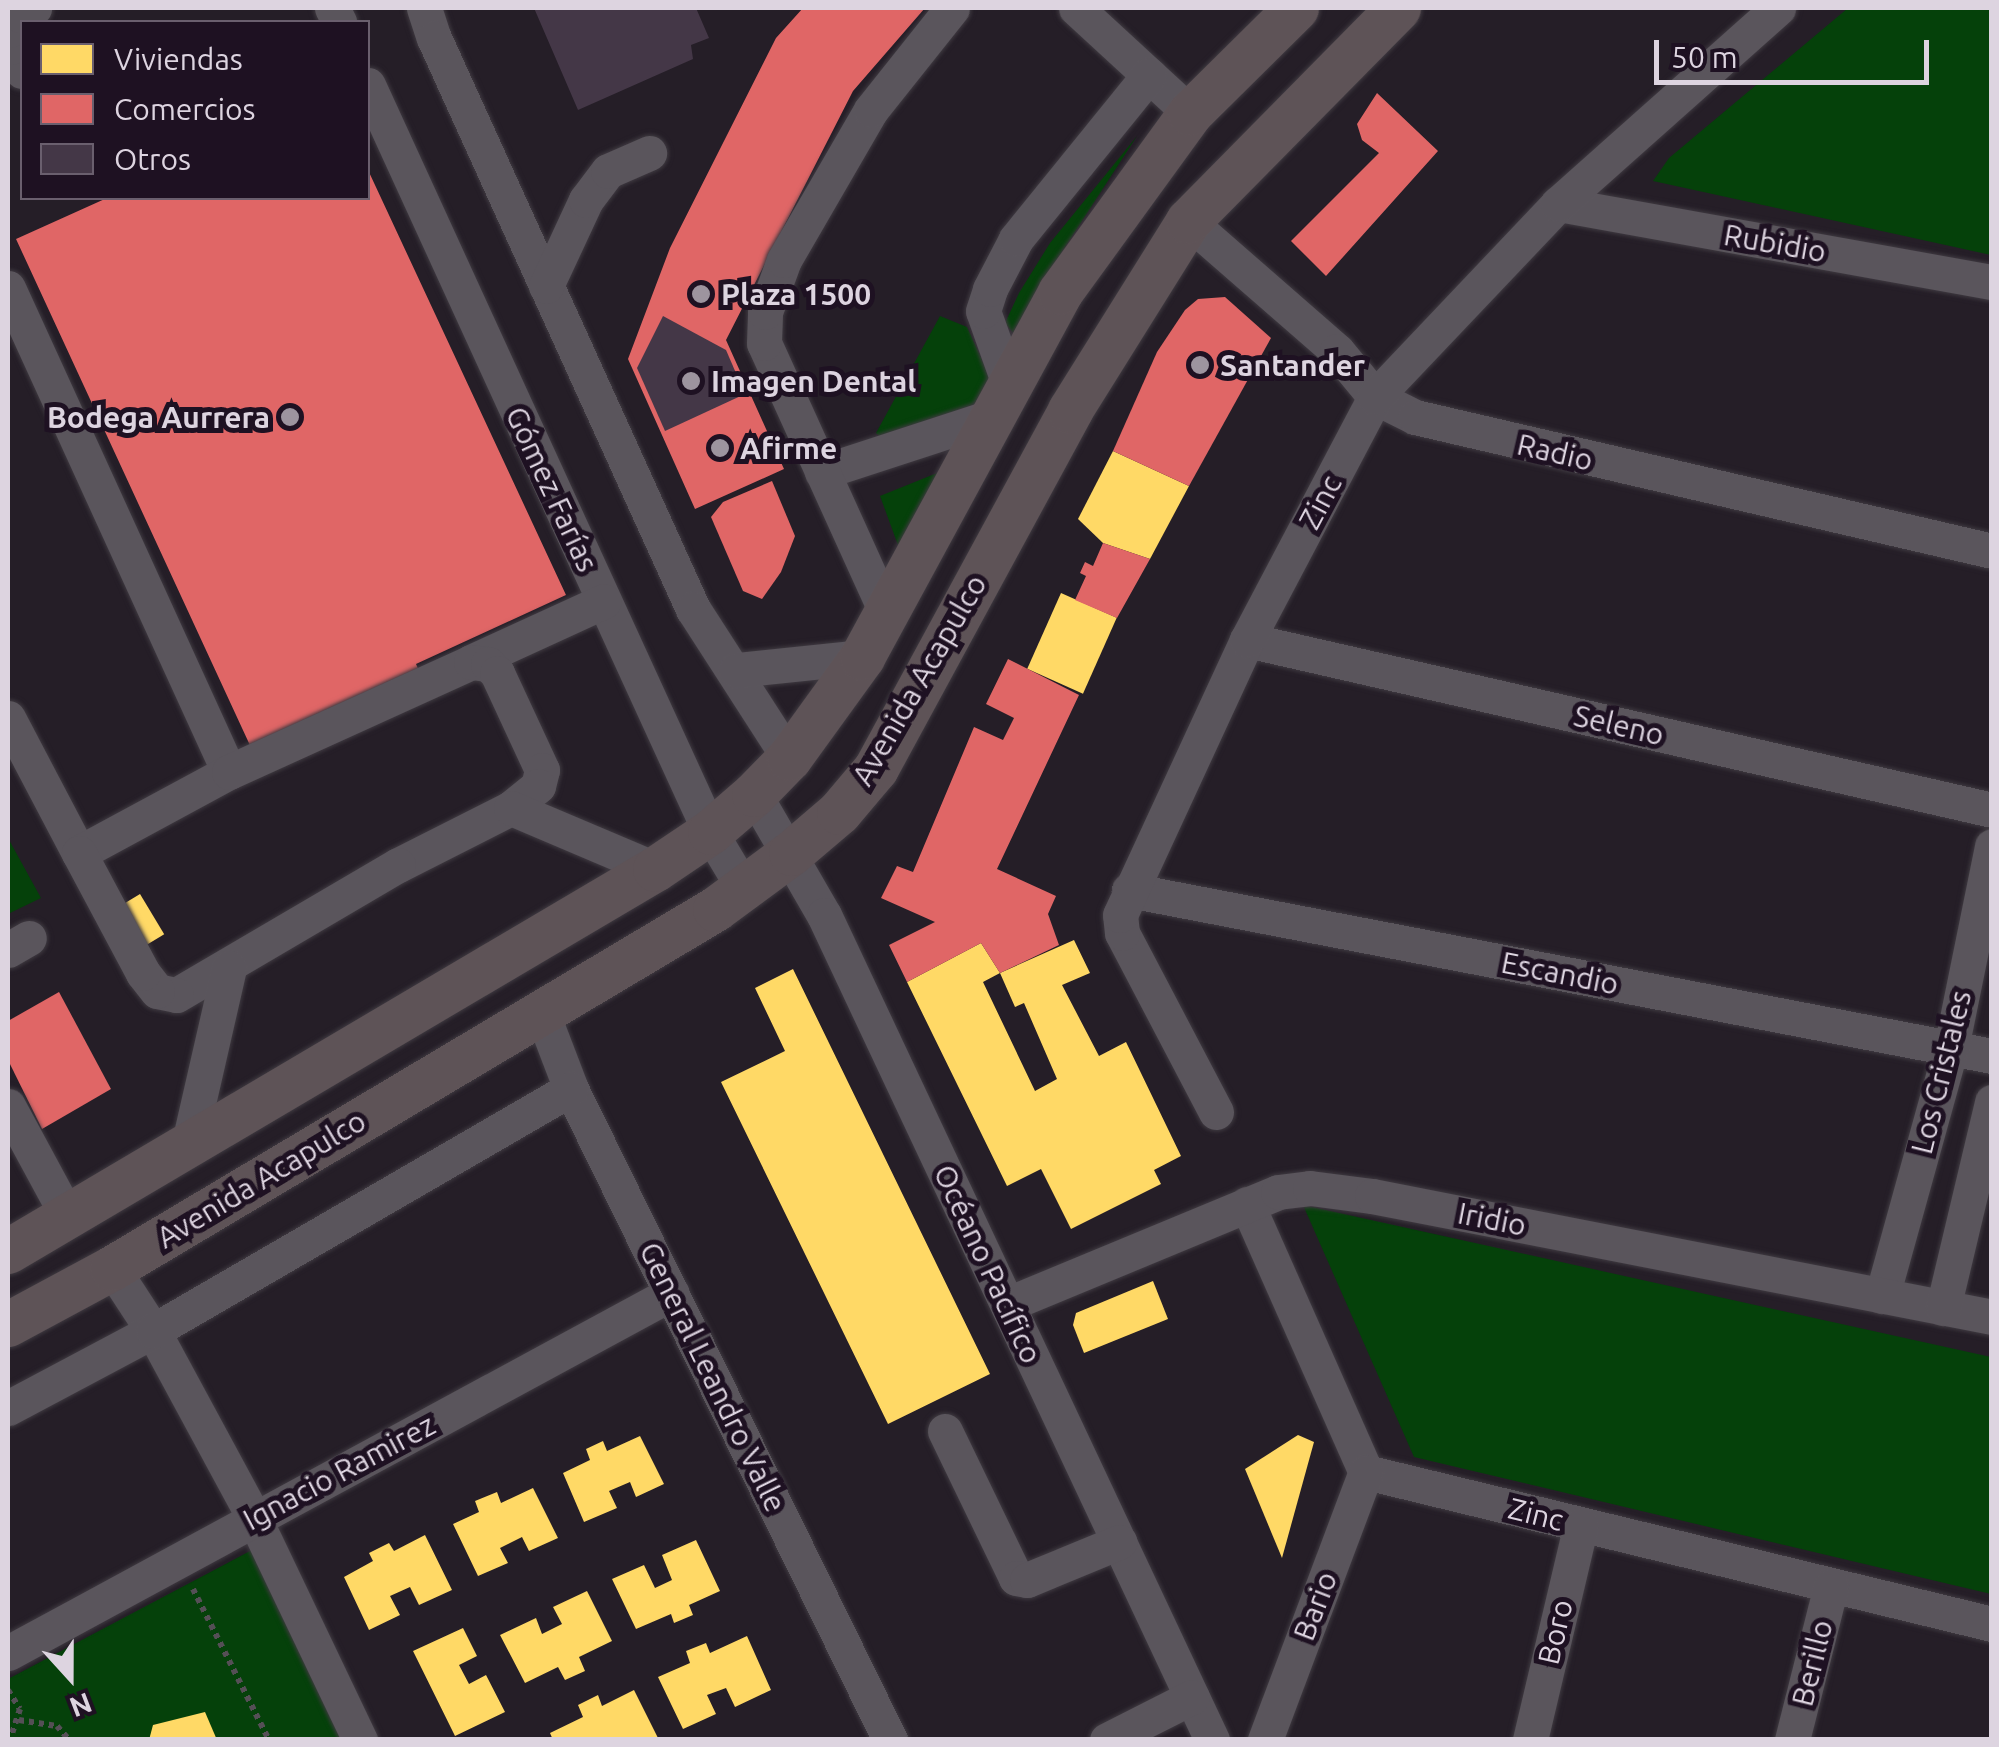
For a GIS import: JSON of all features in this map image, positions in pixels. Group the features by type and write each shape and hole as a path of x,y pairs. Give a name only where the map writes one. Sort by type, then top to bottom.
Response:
{"main road":[{"name":"Avenida Acapulco","path":"8,1251 654,869 710,832 754,794 789,758 862,657 1060,292 1190,113 1296,8"},
{"name":"Avenida Acapulco","path":"8,1324 112,1268 744,889 838,812 876,768 1070,410 1188,221 1398,8"}],"street":[{"path":"20,67 11,47 10,30 20,15 34,8"},
{"path":"424,8 693,608 789,758"},
{"path":"886,612 764,344 766,312 784,260 871,110 952,8"},
{"path":"1076,8 1190,113"},
{"name":"Zinc","path":"1216,1112 1122,934 1120,916 1247,640 1375,398 1558,204 1778,8"},
{"path":"822,472 1000,400 983,311 990,289 1016,239 1149,75"},
{"name":"Gómez Farías","path":"370,90 710,832 744,889"},
{"path":"546,286 586,200 608,172 649,153"},
{"name":"Rubidio","path":"1558,204 1992,282"},
{"name":"Radio","path":"1188,221 1337,351 1375,398 1414,418 1992,551"},
{"path":"8,288 229,772"},
{"path":"79,853 229,772 604,601"},
{"name":"Seleno","path":"1247,640 1992,810"},
{"path":"736,670 862,657"},
{"path":"8,718 143,973 157,991 176,995 229,968 398,865 511,808 538,786 542,770 497,673 488,664 471,662"},
{"name":"Océano Pacífico","path":"754,794 791,854 1212,1740"},
{"path":"511,808 654,869"},
{"name":"Los Cristales","path":"1882,1296 1951,1048 1992,846"},
{"name":"Escandio","path":"1129,890 1992,1056"},
{"path":"188,1147 229,968"},
{"name":"General Leandro Valle","path":"542,1013 571,1088 890,1740"},
{"path":"8,1408 153,1331 571,1088"},
{"name":"Los Cristales","path":"1943,1308 1992,1102"},
{"path":"8,1106 68,1217"},
{"name":"Iridio","path":"1008,1304 1278,1192 1310,1188 1372,1196 1992,1317"},
{"path":"1247,1204 1366,1472"},
{"path":"112,1268 153,1331 254,1518 360,1740"},
{"name":"Ignacio Ramirez","path":"8,1653 672,1292"},
{"path":"945,1432 1016,1578 1027,1580 1119,1542"},
{"name":"Zinc","path":"1366,1472 1992,1624"},
{"name":"Bario","path":"1265,1740 1366,1472"},
{"name":"Boro","path":"1530,1740 1581,1525"},
{"name":"Berillo","path":"1792,1740 1831,1586"},
{"path":"1107,1740 1192,1697"}],"path":[{"path":"190,1583 269,1740"},
{"path":"8,1690 20,1709 10,1740"},
{"path":"19,1720 57,1726 68,1740"}],"green space":[{"path":"1848,8 1991,8 1991,255 1653,181 1669,158"},
{"path":"1137,136 1047,275 1018,339 1005,323 1019,293 1050,243"},
{"path":"940,316 967,327 990,377 972,409 889,446 876,433"},
{"path":"952,467 906,567 880,496"},
{"path":"8,838 41,898 8,914"},
{"path":"1303,1205 1991,1357 1991,1594 1414,1457"},
{"path":"252,1550 342,1740 8,1740 8,1679"}],"building: Viviendas":[{"path":"1113,451 1189,486 1150,559 1103,543 1078,519"},
{"path":"1061,593 1117,618 1083,694 1027,669"},
{"path":"140,894 164,934 142,948 118,907"},
{"path":"1074,940 1090,973 1062,985 1099,1056 1126,1042 1181,1156 1154,1170 1161,1184 1071,1229 1041,1169 1007,1186 907,982 981,943 1000,973","holes":["1000,973 1015,1007 1024,1003 1057,1079 1035,1091 983,982"]},
{"path":"793,969 990,1374 888,1424 721,1082 785,1051 755,988"},
{"path":"1153,1281 1168,1319 1084,1353 1073,1325 1076,1313"},
{"path":"1298,1435 1314,1442 1282,1558 1245,1469"},
{"path":"640,1436 664,1484 636,1497 630,1482 609,1491 617,1508 584,1522 563,1473 590,1460 586,1449 603,1441 607,1451"},
{"path":"533,1488 558,1538 529,1551 522,1537 500,1548 508,1563 478,1576 453,1524 479,1512 475,1501 497,1492 501,1503"},
{"path":"425,1535 452,1590 419,1605 410,1587 390,1596 400,1615 369,1630 344,1577 373,1561 369,1553 389,1543 394,1551"},
{"path":"696,1540 720,1591 689,1605 693,1615 674,1623 671,1614 636,1629 612,1579 644,1565 655,1588 672,1580 662,1555"},
{"path":"587,1591 612,1641 579,1657 585,1671 565,1680 558,1667 525,1683 500,1635 536,1618 542,1634 562,1624 553,1607"},
{"path":"463,1628 477,1656 459,1665 469,1684 486,1675 505,1712 455,1736 413,1651"},
{"path":"747,1636 771,1690 735,1707 726,1688 707,1695 716,1714 683,1729 658,1677 690,1663 686,1651 706,1643 710,1653"},
{"path":"634,1690 659,1740 553,1740 550,1733 583,1717 578,1705 598,1695 602,1706"},
{"path":"205,1712 217,1740 149,1740 153,1725"}],"building: Comercios":[{"name":"Plaza 1500","path":"803,8 925,8 853,91 726,340 784,469 695,509 628,359 670,248 776,38"},
{"path":"1377,93 1438,151 1326,276 1291,241 1379,153 1362,140 1357,124"},
{"name":"Bodega Aurrera","path":"370,174 566,595 416,664 422,677 254,754 16,239 103,200 370,200"},
{"path":"1225,297 1271,338 1189,486 1113,451 1157,352 1185,310 1198,299"},
{"path":"772,481 795,536 781,572 762,599 743,591 711,517 723,502"},
{"path":"1103,543 1150,559 1117,618 1075,600 1086,576 1080,573 1085,562 1093,566"},
{"path":"1008,659 1079,695 997,869 1056,896 1048,914 1059,945 1000,973 981,943 907,982 889,945 935,922 881,898 897,866 913,872 974,727 1003,740 1014,718 986,704"},
{"path":"59,992 111,1089 42,1129 8,1060 8,1021"}],"building: Otros":[{"path":"534,8 696,8 709,38 691,45 693,59 578,110"},
{"name":"Imagen Dental","path":"663,316 726,350 745,394 665,431 637,368"}],"place":[{"name":"Plaza 1500","path":"701,294"},
{"name":"Santander","path":"1200,365"},
{"name":"Imagen Dental","path":"691,381"},
{"name":"Bodega Aurrera","path":"290,417"},
{"name":"Afirme","path":"720,448"}]}
